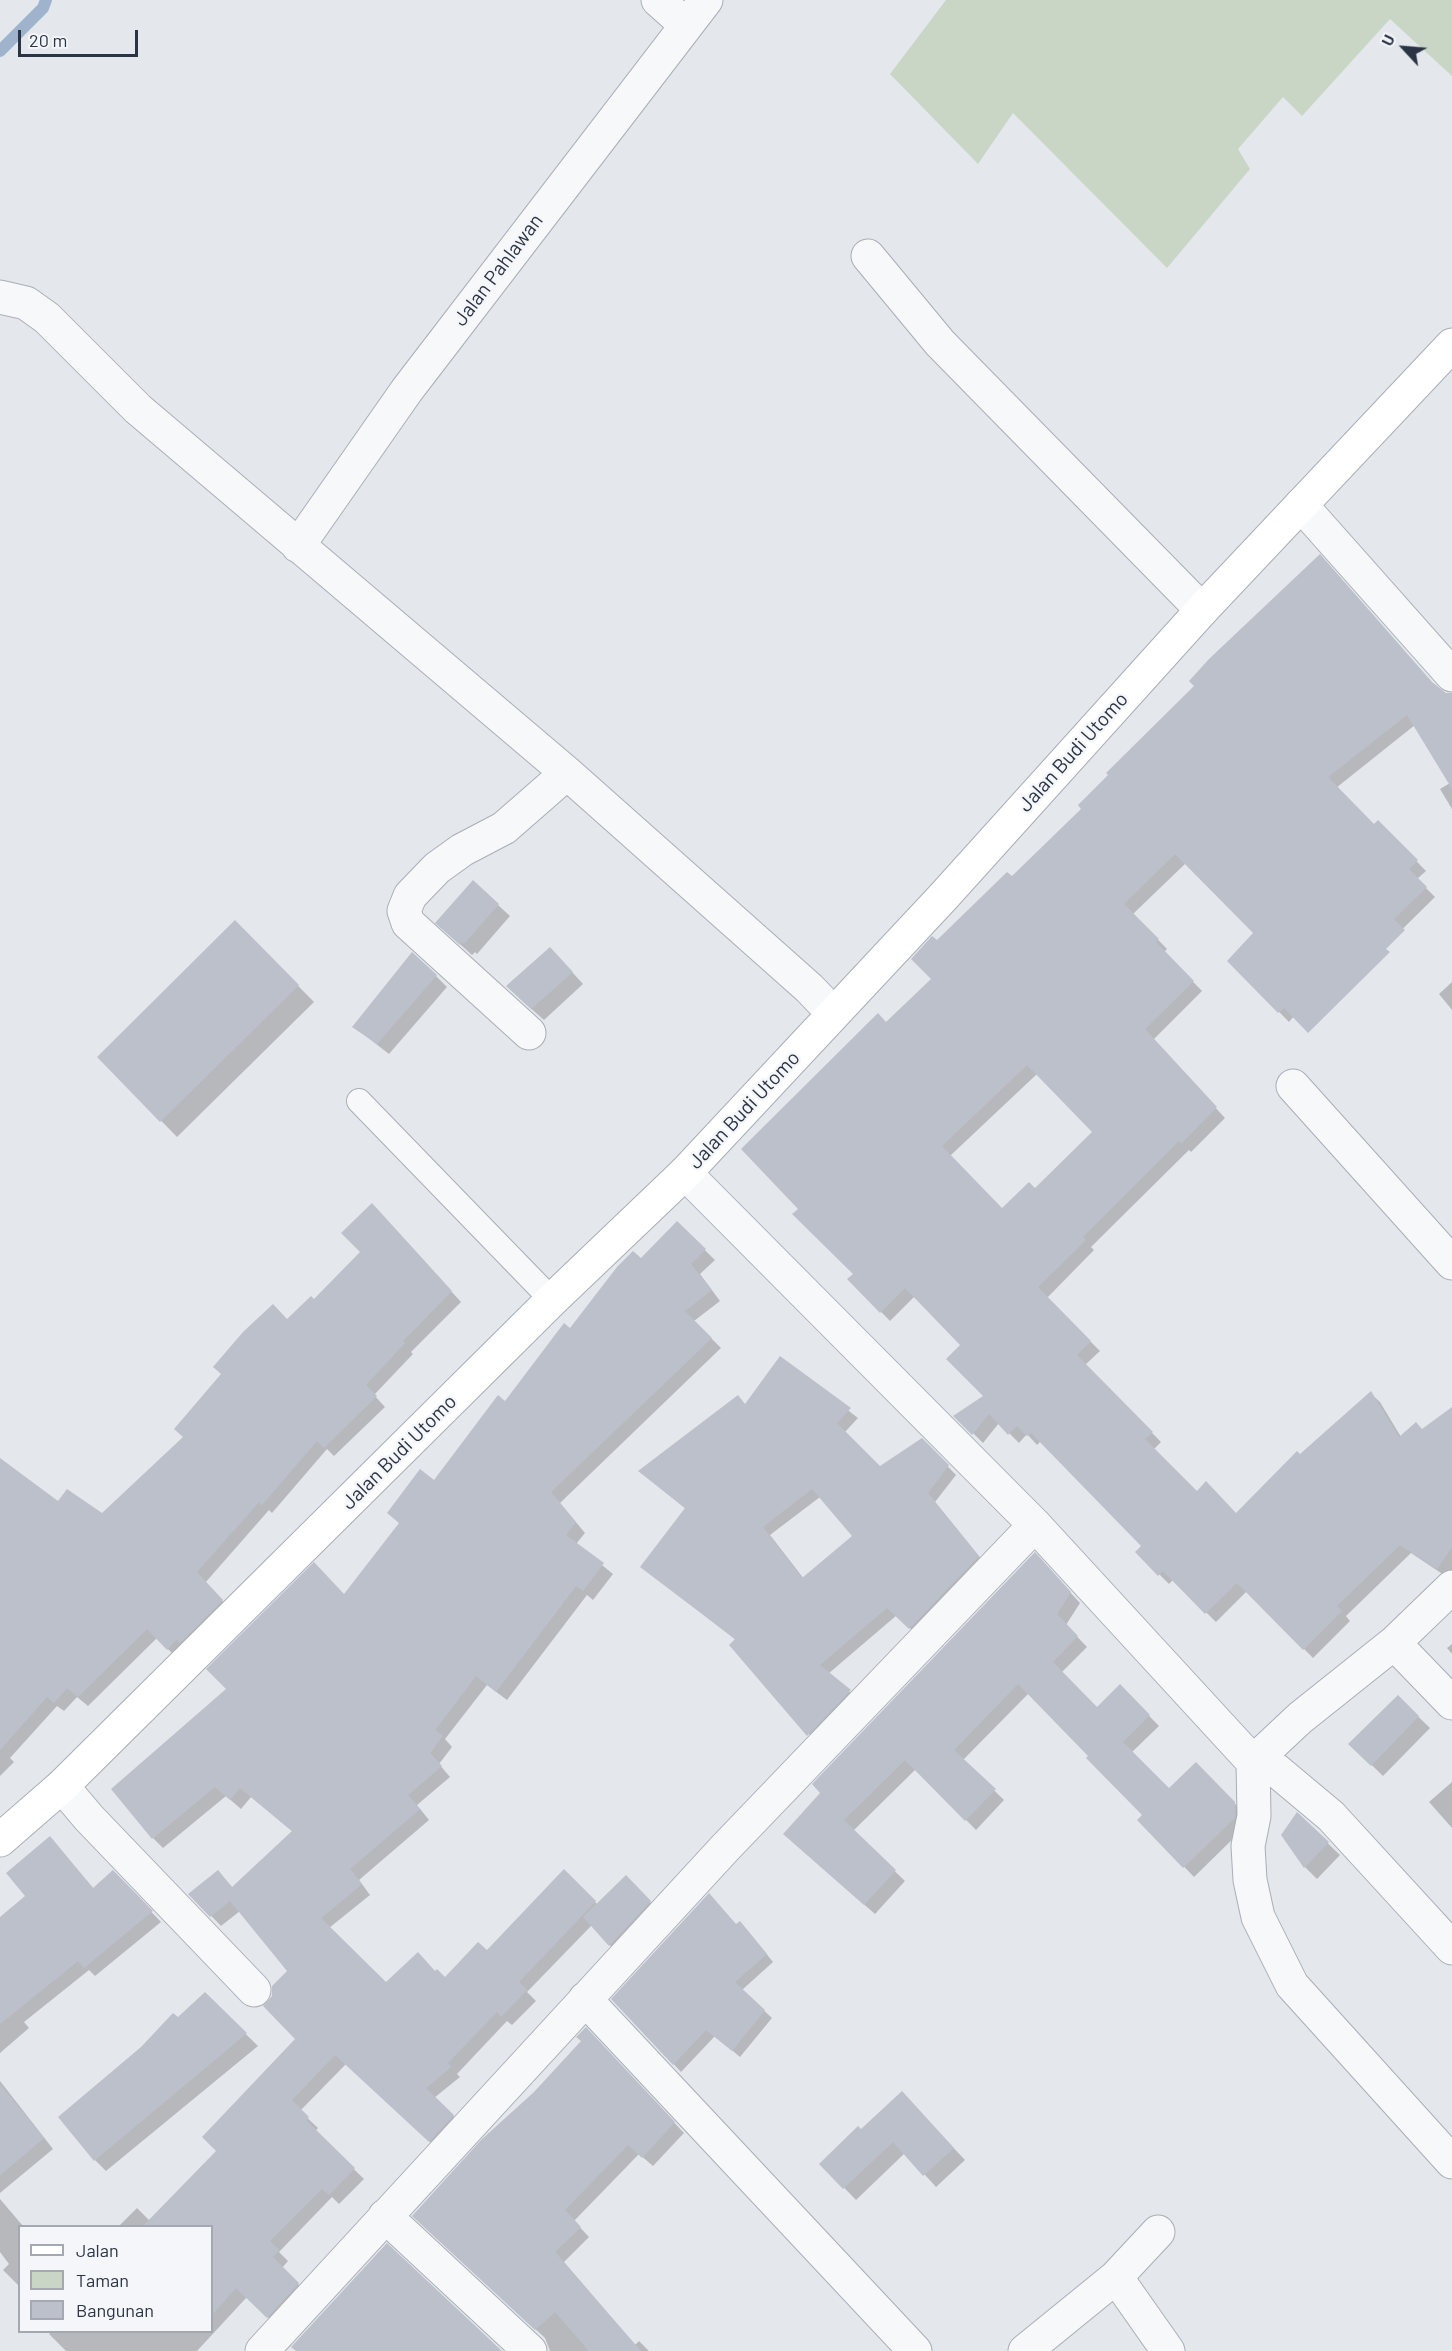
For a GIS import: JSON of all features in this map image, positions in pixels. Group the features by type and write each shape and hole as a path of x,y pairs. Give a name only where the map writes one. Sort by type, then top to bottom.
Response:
{"street":[{"path":"658,0 696,13"},
{"name":"Jalan Pahlawan","path":"298,546 407,390 696,13"},
{"path":"868,256 940,343 1202,610"},
{"path":"0,297 26,303 47,318 138,409 567,773 809,988 833,1013"},
{"name":"Jalan Budi Utomo","path":"0,1840 62,1786 552,1300 685,1173 944,896 1202,610 1452,345"},
{"path":"1301,505 1452,675"},
{"path":"529,1033 408,923 404,911 410,896 437,868 462,850 504,828 567,773"},
{"path":"1293,1086 1452,1263"},
{"path":"685,1173 1035,1526 1253,1762 1276,1770 1331,1816 1452,1948"},
{"path":"262,2351 725,1848 1035,1526"},
{"path":"1452,1587 1394,1643 1300,1718 1253,1762 1254,1816 1248,1846 1250,1880 1258,1917 1292,1984 1452,2162"},
{"path":"1394,1643 1452,1702"},
{"path":"62,1786 89,1818 254,1990"},
{"path":"585,1999 915,2351"},
{"path":"385,2216 530,2351"},
{"path":"1031,2349 1116,2277 1158,2232"},
{"path":"1116,2277 1168,2351"}],"lane":[{"path":"359,1101 552,1300"}],"green space":[{"path":"946,0 1452,0 1452,76 1390,19 1302,116 1283,97 1238,149 1250,169 1167,268 1013,113 978,164 890,74"}],"building":[{"path":"1320,554 1432,682 1446,693 1452,693 1452,789 1407,715 1328,777 1374,824 1378,820 1418,860 1409,869 1427,887 1394,919 1405,930 1386,949 1390,952 1308,1033 1284,1008 1278,1013 1227,961 1253,933 1175,854 1124,904 1159,939 1156,942 1194,981 1145,1029 1217,1107 1181,1144 1179,1141 1083,1237 1086,1240 1038,1287 1091,1341 1077,1355 1153,1432 1145,1439 1197,1491 1206,1481 1236,1513 1297,1451 1300,1454 1371,1391 1399,1437 1416,1422 1422,1429 1452,1407 1452,1547 1437,1569 1400,1545 1337,1606 1342,1611 1303,1650 1237,1583 1205,1614 1163,1571 1158,1576 1135,1552 1141,1546 1031,1433 1027,1436 1017,1426 1008,1435 989,1414 972,1435 953,1416 983,1396 946,1359 960,1345 905,1288 880,1313 847,1279 853,1274 792,1214 798,1209 741,1149 878,1013 886,1022 931,979 911,959 932,936 937,940 1007,872 1012,876 1081,809 1078,805 1108,775 1106,773 1194,686 1189,681 1209,659","holes":["1027,1065 1092,1132 1035,1188 1029,1182 1002,1208 942,1146"]},
{"path":"473,880 499,904 464,944 462,942 460,945 435,923"},
{"path":"235,920 299,985 160,1122 97,1057"},
{"path":"550,947 573,972 531,1009 506,986"},
{"path":"412,952 437,975 377,1044 352,1027"},
{"path":"372,1203 452,1291 403,1341 405,1343 366,1385 377,1396 324,1448 317,1441 262,1505 259,1502 197,1572 223,1600 180,1643 177,1639 167,1650 147,1629 78,1697 67,1688 54,1703 47,1697 0,1750 0,1458 58,1501 67,1489 102,1513 183,1437 174,1429 221,1374 213,1367 243,1332 273,1304 287,1319 311,1296 314,1299 360,1252 341,1233"},
{"path":"677,1221 706,1249 691,1264 712,1290 685,1311 712,1338 551,1492 576,1522 566,1535 604,1563 583,1591 576,1586 496,1692 476,1676 435,1730 443,1736 430,1753 442,1766 408,1795 420,1809 350,1869 362,1884 321,1918 386,1982 418,1952 435,1971 437,1969 445,1977 478,1942 487,1950 564,1869 596,1901 519,1982 527,1990 501,2017 497,2012 448,2063 451,2067 426,2088 454,2115 429,2142 335,2055 292,2100 309,2117 306,2120 355,2168 329,2195 322,2189 270,2241 279,2250 273,2257 299,2283 267,2318 236,2288 213,2314 213,2225 144,2225 216,2151 202,2137 295,2039 263,2006 272,1996 272,1986 287,1971 230,1901 210,1917 188,1894 218,1870 232,1887 292,1831 240,1788 230,1800 215,1787 152,1839 111,1789 226,1689 206,1669 314,1562 344,1594 399,1523 387,1513 420,1469 434,1480 498,1395 505,1401 564,1323 570,1328 617,1267 633,1251 641,1258"},
{"path":"780,1356 851,1408 837,1423 880,1466 922,1438 949,1465 928,1493 979,1556 909,1629 887,1608 820,1665 851,1690 807,1736 729,1645 735,1639 640,1567 685,1508 638,1471 738,1395 745,1404","holes":["812,1489 852,1536 802,1578 763,1527"]},
{"path":"1035,1552 1071,1592 1057,1614 1078,1636 1053,1662 1097,1707 1120,1684 1150,1715 1123,1742 1169,1788 1196,1762 1235,1802 1235,1818 1183,1868 1137,1820 1142,1815 1018,1684 954,1750 996,1789 965,1821 905,1760 844,1820 896,1870 864,1905 783,1834 820,1793 812,1784"},
{"path":"1398,1695 1419,1716 1371,1766 1348,1744"},
{"path":"1297,1812 1329,1842 1304,1868 1281,1835"},
{"path":"50,1836 93,1888 113,1870 153,1911 84,1968 78,1961 0,2024 0,1917 25,1896 6,1873"},
{"path":"626,1875 651,1901 609,1946 583,1917"},
{"path":"709,1893 736,1924 740,1921 767,1954 735,1982 765,2010 732,2051 706,2030 673,2065 611,1999"},
{"path":"205,1992 247,2033 94,2161 58,2117 141,2047 173,2013 178,2017"},
{"path":"586,2027 675,2122 642,2158 628,2145 565,2210 581,2227 555,2252 641,2351 589,2351 555,2312 535,2330 412,2216 481,2140 534,2092 581,2041 576,2037"},
{"path":"0,2084 44,2138 0,2175"},
{"path":"902,2091 954,2148 923,2176 893,2142 843,2189 819,2164 858,2126 861,2129"},
{"path":"387,2243 502,2351 296,2351 291,2347"}],"waterway":[{"path":"0,51 43,8 46,0"}]}
